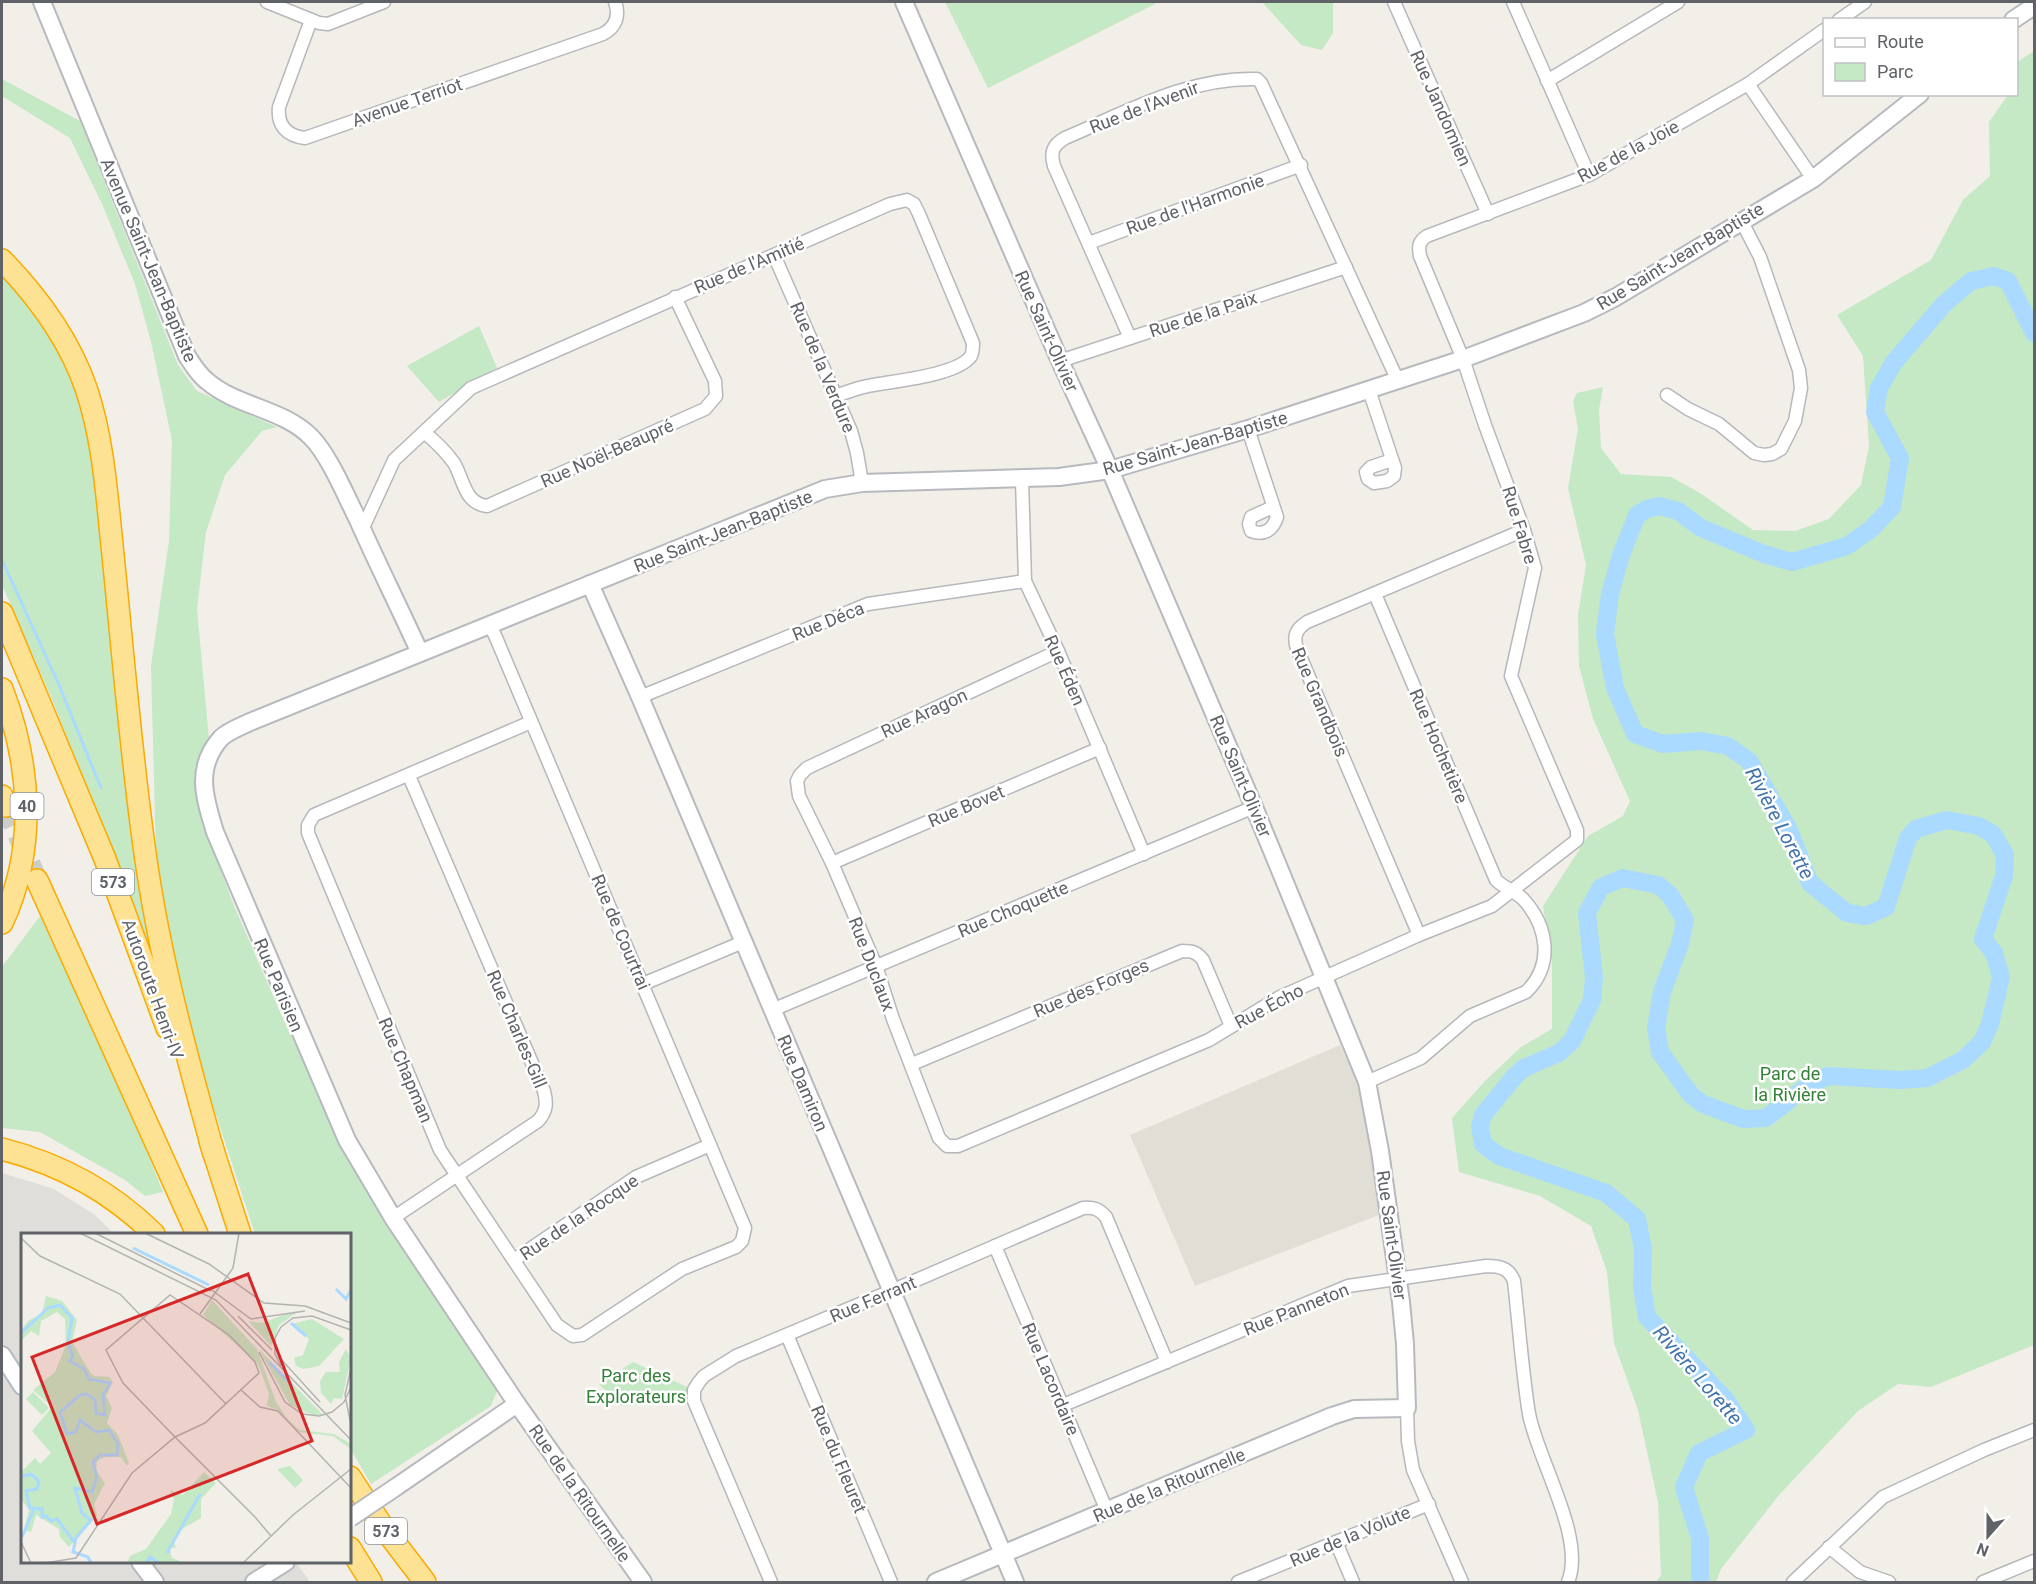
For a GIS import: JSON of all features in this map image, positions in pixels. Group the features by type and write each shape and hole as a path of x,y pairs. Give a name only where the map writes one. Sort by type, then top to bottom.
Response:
{"highway":[{"path":"2,260 37,300 62,337 74,360 93,412 105,480 139,802 151,891 178,1024 214,1154"},
{"name":"Autoroute Henri-IV","path":"2,613 105,860 214,1154 240,1233"},
{"name":"40","path":"2,689 25,774 27,813 21,868 2,923"},
{"path":"37,880 197,1233"},
{"path":"2,1149 60,1168 92,1185 115,1199 153,1233"},
{"name":"573","path":"351,1479 383,1527 425,1582"},
{"name":"573","path":"351,1550 372,1582"},
{"path":"346,1563 358,1582"}],"street":[{"name":"Avenue Saint-Jean-Baptiste","path":"42,2 187,356 198,373 219,390 286,418 311,437 323,454 362,530 420,653"},
{"path":"267,2 311,20 328,24 384,2"},
{"name":"Avenue Terriot","path":"311,20 279,107 278,116 283,128 290,134 305,138 603,34 611,30 618,15 615,2"},
{"name":"Rue Saint-Olivier","path":"904,2 1060,361 1110,470 1254,807 1367,1082 1380,1151 1398,1279 1405,1344 1408,1442 1413,1470 1462,1582"},
{"name":"Rue Jandomien","path":"1394,2 1488,214"},
{"path":"1513,2 1589,175"},
{"path":"1547,81 1678,2"},
{"path":"1842,18 1865,2"},
{"path":"2016,18 2034,6"},
{"name":"Rue de la Joie","path":"1419,246 1428,236 1589,175 1748,84 1823,31"},
{"name":"Rue de l'Avenir","path":"1130,338 1054,166 1051,156 1053,148 1065,138 1176,91 1200,84 1257,79 1262,82 1301,165 1398,381"},
{"path":"1748,84 1812,179"},
{"name":"Rue Saint-Jean-Baptiste","path":"420,653 825,489 862,483 1059,477 1110,470 1248,429 1463,359 1584,313 1616,297 1812,179 1843,157 1918,96"},
{"name":"Rue de l'Harmonie","path":"1089,243 1301,165"},
{"name":"Rue de l'Amitié","path":"362,530 394,460 471,388 899,200 907,200 914,204 919,214 973,343 973,351 964,363 932,376 865,386 836,396"},
{"path":"1667,395 1688,409 1719,424 1754,453 1772,454 1780,449 1795,421 1801,388 1799,370 1760,257 1741,220"},
{"name":"Rue Fabre","path":"1419,246 1420,256 1463,359 1524,530 1535,568 1511,676 1577,830 1577,840"},
{"name":"Rue de la Verdure","path":"774,255 836,396 857,453 862,483"},
{"name":"Rue de la Paix","path":"1060,361 1346,267"},
{"name":"Rue Noël-Beaupré","path":"424,432 454,464 472,501 487,506 705,409 716,396 715,381 675,297"},
{"path":"1369,390 1392,459"},
{"path":"1248,429 1273,507"},
{"name":"Rue Éden","path":"1022,479 1025,581 1058,651 1144,854"},
{"name":"Rue Grandbois","path":"1419,935 1294,640 1300,627 1307,622 1524,530"},
{"name":"Rue Déca","path":"640,697 868,604 1025,581"},
{"name":"Rue Damiron","path":"591,584 1015,1582"},
{"name":"Rue Hochetière","path":"1367,1082 1420,1058 1470,1016 1516,998 1532,986 1543,968 1546,954 1542,928 1525,901 1514,890 1500,885 1496,880 1375,594"},
{"name":"Rue de Courtrai","path":"490,625 745,1228 742,1241"},
{"name":"Rue Aragon","path":"797,781 807,768 1058,651"},
{"name":"Rue Parisien","path":"420,653 250,722 222,736 208,758 204,775 204,794 215,832 347,1140 393,1218 517,1404"},
{"name":"Rue Chapman","path":"531,722 314,816 308,825 308,833 441,1150 557,1325 573,1336 582,1335 671,1275 736,1247 742,1241"},
{"name":"Rue Bovet","path":"832,863 1100,748"},
{"name":"Rue Charles-Gill","path":"393,1218 538,1121 544,1115 546,1100 409,776"},
{"name":"Rue Duclaux","path":"797,781 799,796 832,863 876,966 893,1019 939,1138 947,1146"},
{"name":"Rue Choquette","path":"772,1011 1254,807"},
{"name":"Rue Écho","path":"947,1146 958,1146 1209,1040 1280,997 1419,935 1492,906 1577,840"},
{"path":"643,984 743,942"},
{"name":"Rue des Forges","path":"912,1064 1182,951 1191,951 1203,960 1231,1026"},
{"name":"Rue de la Rocque","path":"514,1260 636,1177 710,1145"},
{"name":"Rue Ferrant","path":"771,1582 693,1395 699,1382 736,1356 891,1292 1083,1208 1092,1208 1101,1211 1106,1217 1167,1362"},
{"name":"Rue Lacordaire","path":"995,1246 1107,1511"},
{"name":"Rue Panneton","path":"1062,1406 1348,1286 1498,1266 1511,1274 1514,1281 1530,1417 1569,1537 1573,1558 1568,1582"},
{"name":"Rue du Fleuret","path":"787,1335 891,1582"},
{"path":"2,1355 21,1384"},
{"path":"351,1517 517,1404"},
{"name":"Rue de la Ritournelle","path":"517,1404 643,1582"},
{"name":"Rue de la Ritournelle","path":"936,1582 1332,1416 1354,1409 1407,1408"},
{"path":"1793,1582 1883,1497 1984,1450 2034,1430"},
{"name":"Rue de la Volute","path":"1239,1582 1429,1504"},
{"path":"1336,1542 1353,1582"},
{"path":"1829,1547 1860,1572 1890,1582"},
{"path":"1983,1582 2034,1561"},
{"path":"141,1563 155,1582"},
{"path":"254,1582 284,1563"}],"shaded area":[{"path":"1340,1045 1359,1086 1384,1213 1195,1286 1130,1135"},
{"path":"2,1173 54,1189 95,1215 113,1233 21,1233 21,1563 297,1563 310,1582 2,1582"}],"green space":[{"path":"945,2 1159,2 988,88"},
{"path":"1262,2 1333,2 1333,33 1322,50 1301,45"},
{"name":"Parc de la Rivière","path":"2034,51 2034,1345 1931,1387 1898,1384 1858,1411 1779,1495 1721,1569 1716,1582 1656,1582 1661,1575 1658,1502 1638,1410 1614,1343 1607,1272 1591,1226 1540,1196 1459,1172 1452,1118 1485,1081 1521,1047 1552,1029 1552,963 1543,906 1588,836 1623,816 1630,801 1593,719 1579,666 1578,615 1586,565 1568,488 1578,429 1573,401 1577,393 1603,387 1599,410 1601,448 1621,474 1671,477 1700,493 1753,530 1795,531 1829,519 1861,485 1869,446 1863,356 1837,315 1931,260 1963,200 1990,176 1989,122 2007,96 2018,96 2018,61"},
{"path":"2,79 80,121 178,365 197,391 277,427 262,431 225,475 206,532 197,609 209,739 195,767 197,806 234,906 284,1021 360,1178 497,1391 491,1406 371,1484 351,1450 351,1233 255,1233 193,1044 164,939 156,855 151,666 169,541 172,440 151,342 135,284 102,204 70,138 2,96"},
{"path":"2,273 28,302 51,337 70,374 84,418 94,470 153,945 148,946 54,704 2,585"},
{"path":"479,326 497,368 439,402 407,366"},
{"path":"40,916 127,1103 163,1192 145,1196 125,1180 40,1132 2,1128 2,967"},
{"name":"Parc des Explorateurs","path":"633,1362 687,1387 687,1402 621,1406 599,1384"}],"waterway":[{"name":"Rivière Lorette","path":"1700,1582 1700,1538 1684,1487 1699,1453 1746,1430 1725,1399 1647,1317 1642,1287 1643,1249 1637,1219 1606,1193 1499,1156 1483,1144 1480,1126 1483,1115 1524,1068 1559,1053 1572,1041 1592,1000 1594,978 1587,913 1601,887 1623,878 1658,885 1670,895 1685,920 1680,944 1662,992 1656,1028 1660,1052 1691,1095 1703,1104 1743,1119 1766,1118 1806,1087 1827,1076 1900,1080 1927,1078 1963,1060 1982,1042 1990,1024 2001,977 1994,953 1983,939 2004,876 2005,855 1993,834 1979,826 1947,820 1916,829 1908,838 1886,907 1866,916 1847,913 1810,883 1788,828 1749,761 1728,746 1701,741 1663,744 1635,734 1615,688 1605,634 1610,594 1621,555 1637,515 1659,506 1678,511 1701,528 1764,554 1792,562 1847,546 1871,529 1892,507 1900,458 1875,412 1879,388 1894,362 1944,304 1971,281 1994,276 2008,281 2034,333"},
{"path":"2,560 59,685 101,788"}],"tunnel":[{"path":"6,806 37,880"}]}
